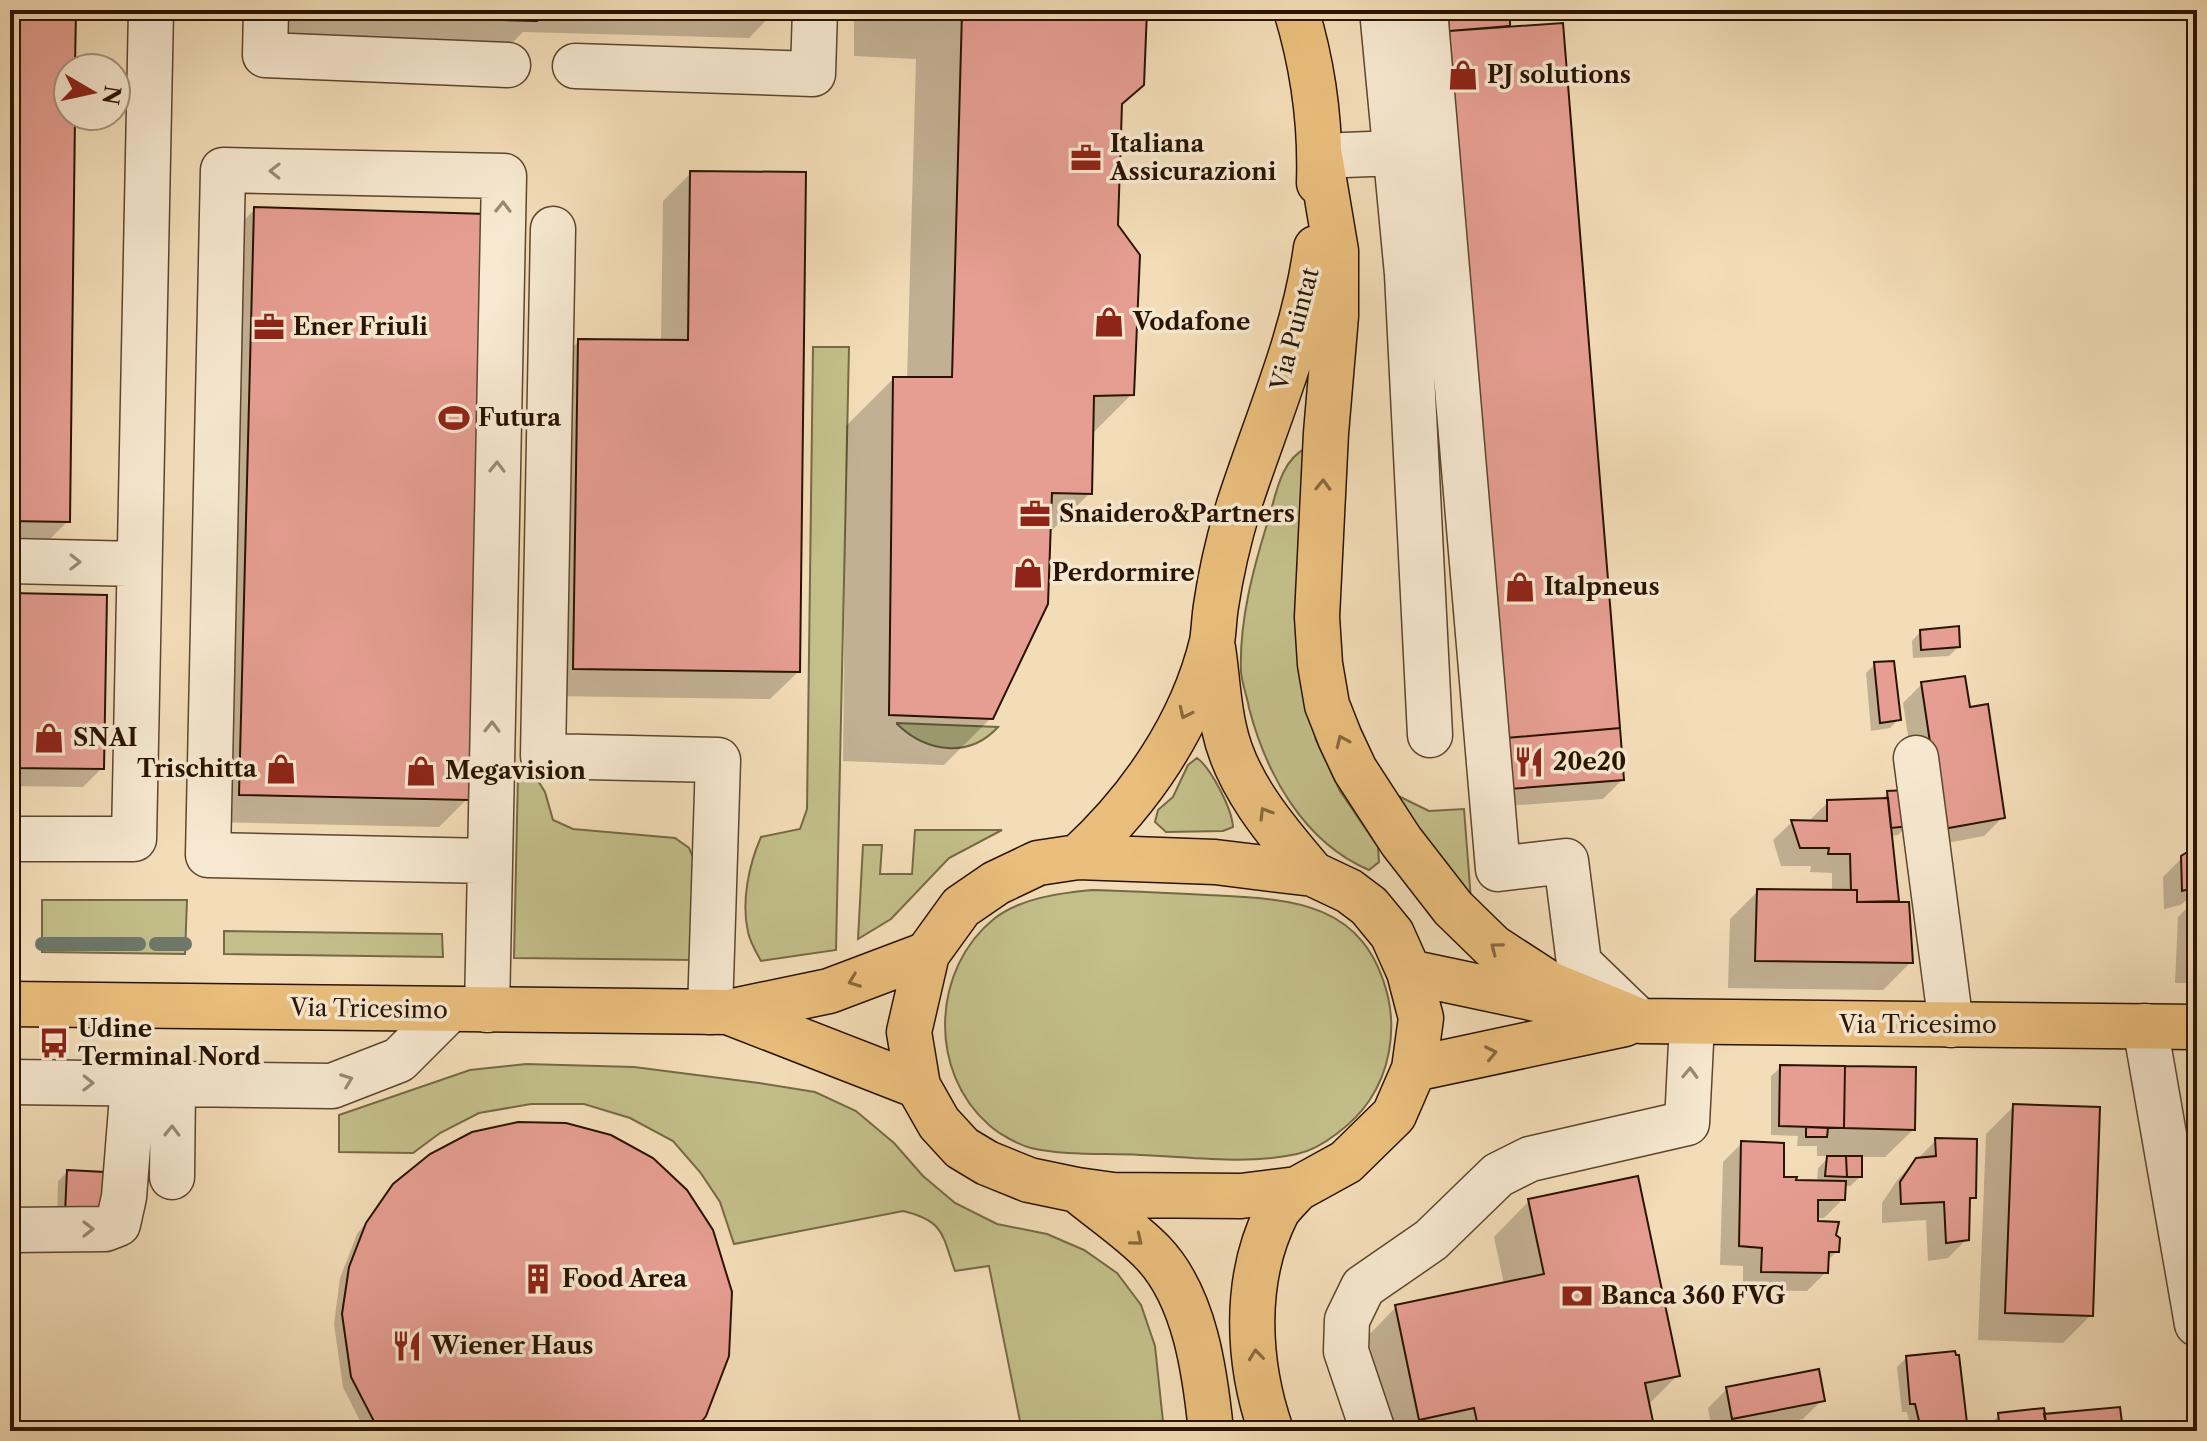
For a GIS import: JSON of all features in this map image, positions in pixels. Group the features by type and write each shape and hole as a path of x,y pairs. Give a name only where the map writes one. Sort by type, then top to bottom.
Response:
{"main road":[{"name":"Via Puintat","path":"1078,857 1128,805 1171,743 1200,679 1212,641 1233,524 1299,331 1316,250 1320,156 1312,82 1296,10"},
{"path":"1320,156 1336,251 1336,316 1326,433 1317,617 1327,705 1355,770 1401,841 1453,908 1493,947 1550,984 1640,1021"},
{"name":"Via Puintat","path":"1212,641 1224,730 1238,767 1273,827 1313,874"},
{"path":"1271,1431 1260,1399 1251,1312 1261,1253 1278,1210 1297,1189 1346,1162 1394,1115 1414,1069 1421,1018 1409,972 1392,934 1369,906 1349,891 1313,874 1215,862 1078,857 1038,863 996,883 961,907 927,954 909,1032 918,1086 939,1123 962,1148 987,1163 1029,1180 1113,1195 1226,1196 1297,1189"},
{"name":"Via Tricesimo","path":"10,1004 719,1012 829,991 927,954"},
{"name":"Via Tricesimo","path":"1409,972 1640,1021 2197,1027"},
{"name":"Via Tricesimo","path":"719,1012 918,1086"},
{"name":"Via Tricesimo","path":"1414,1069 1640,1021"},
{"path":"1077,1190 1153,1253 1179,1288 1206,1375 1211,1431"}],"lane":[{"path":"10,839 134,839 151,10"},
{"path":"266,10 265,55 508,65"},
{"path":"575,66 813,74 815,10"},
{"path":"1382,10 1407,274 1430,735"},
{"path":"1425,10 1498,869 1566,861 1579,963 1640,1021"},
{"path":"1320,156 1395,153"},
{"path":"13,1091 153,1084 332,1086 399,1060 468,1010 489,861 504,176 223,170 208,855 489,861"},
{"path":"553,229 543,756 718,760 719,1012"},
{"path":"10,561 139,564"},
{"path":"1916,758 1951,1025"},
{"path":"1373,1431 1346,1351 1347,1320 1363,1287 1431,1240 1498,1175 1530,1159 1687,1123 1692,1023"},
{"path":"2145,1026 2197,1324"},
{"path":"153,1084 172,1177"},
{"path":"10,1230 105,1229 118,1224 153,1084"}],"shaded area":[{"path":"813,347 849,347 836,950 761,961 750,939 746,920 747,883 753,859 761,837 800,829 807,809"},
{"path":"1306,448 1300,674 1316,740 1340,791 1378,847 1379,862 1369,870 1325,842 1291,803 1256,732 1242,676 1245,615 1257,558 1280,480 1290,461"},
{"path":"897,724 998,727 974,744 948,748 921,741"},
{"path":"1197,758 1220,790 1233,827 1223,831 1166,832 1155,822 1158,810 1173,797 1188,765"},
{"path":"518,774 535,776 545,792 553,820 573,829 675,838 689,848 696,864 694,960 514,958"},
{"path":"1384,789 1429,811 1464,809 1471,900"},
{"path":"915,830 1002,830 949,858 891,919 858,939 863,845 882,845 880,874 912,874"},
{"path":"1092,890 1267,899 1295,903 1343,923 1362,941 1377,965 1390,1010 1391,1038 1386,1065 1376,1090 1363,1109 1347,1126 1317,1147 1297,1154 1259,1159 1044,1151 1009,1139 989,1125 969,1103 955,1077 947,1050 945,1021 949,992 958,964 974,939 1005,911 1041,898"},
{"path":"42,900 187,900 185,954 42,952"},
{"path":"224,931 442,934 443,957 224,954"},
{"path":"526,1064 634,1067 759,1083 815,1092 856,1111 894,1143 923,1176 955,1203 997,1224 1047,1234 1084,1250 1117,1273 1141,1305 1155,1346 1164,1431 1022,1431 989,1266 955,1271 940,1231 917,1215 903,1211 734,1244 720,1202 700,1172 673,1141 630,1118 584,1104 531,1104 479,1113 440,1133 413,1153 339,1152 339,1115 470,1070"}],"building":[{"path":"10,10 76,10 75,52 52,52 52,132 75,132 70,522 10,521"},
{"path":"295,10 538,10 537,21 295,14"},
{"path":"900,10 1147,10 1144,85 1122,104 1118,225 1140,255 1134,395 1094,396 1092,494 1052,493 1048,604 993,719 889,715 893,377 952,377 962,12"},
{"path":"1447,10 1510,10 1510,26 1449,31"},
{"path":"1563,23 1620,728 1506,738 1449,31"},
{"path":"690,171 806,172 800,672 573,669 578,339 688,340"},
{"path":"254,207 487,214 469,800 239,795"},
{"path":"10,593 107,595 104,769 10,768"},
{"path":"1959,626 1960,647 1921,650 1920,630"},
{"path":"1894,661 1901,720 1880,723 1874,662"},
{"path":"1965,676 1970,707 1988,704 2005,818 1943,829 1921,682"},
{"path":"1620,728 1624,780 1509,789 1506,738"},
{"path":"1906,790 1910,826 1891,828 1887,791"},
{"path":"1888,798 1899,901 1857,902 1857,890 1851,890 1850,854 1828,854 1829,848 1800,848 1791,820 1827,821 1827,800"},
{"path":"2197,846 2197,887 2182,891 2181,856"},
{"path":"1757,889 1857,890 1857,902 1909,902 1913,963 1755,961"},
{"path":"1780,1065 1845,1066 1844,1128 1779,1126"},
{"path":"1845,1066 1916,1067 1915,1130 1844,1128"},
{"path":"2013,1104 2100,1107 2093,1316 2005,1313"},
{"name":"Food Area","path":"518,1122 566,1123 611,1135 653,1158 687,1190 713,1230 732,1292 729,1356 706,1416 694,1431 379,1431 351,1377 342,1314 349,1267 366,1223 393,1184 430,1154 472,1132"},
{"path":"1806,1127 1828,1128 1827,1137 1806,1137"},
{"path":"1935,1138 1977,1139 1976,1198 1970,1198 1969,1240 1946,1243 1944,1202 1901,1204 1900,1182 1916,1158 1936,1156"},
{"path":"1741,1141 1784,1143 1784,1177 1846,1181 1845,1200 1818,1200 1818,1221 1839,1222 1836,1235 1840,1238 1839,1252 1829,1252 1828,1273 1761,1272 1762,1248 1739,1246"},
{"path":"1827,1156 1846,1156 1847,1177 1825,1176"},
{"path":"1846,1156 1862,1156 1862,1177 1847,1177"},
{"path":"67,1170 105,1172 105,1214 65,1213"},
{"path":"1638,1176 1680,1376 1645,1383 1655,1431 1479,1431 1474,1408 1419,1420 1395,1305 1544,1274 1528,1199"},
{"path":"1955,1351 1959,1355 1967,1423 1939,1427 1938,1421 1920,1425 1915,1404 1910,1404 1906,1356"},
{"path":"1819,1369 1825,1401 1732,1419 1726,1387"},
{"path":"2120,1407 2123,1431 2047,1431 2044,1414"},
{"path":"2044,1408 2047,1431 2000,1431 1998,1413"}],"waterway":[{"path":"42,944 139,944"},
{"path":"156,944 185,944"}],"place":[{"name":"PJ solutions","path":"1463,75"},
{"name":"Italiana Assicurazioni","path":"1086,158"},
{"name":"Vodafone","path":"1109,322"},
{"name":"Ener Friuli","path":"269,327"},
{"name":"Futura","path":"454,418"},
{"name":"Snaidero&Partners","path":"1035,514"},
{"name":"Perdormire","path":"1028,573"},
{"name":"Italpneus","path":"1520,587"},
{"name":"SNAI","path":"49,738"},
{"name":"20e20","path":"1529,762"},
{"name":"Trischitta","path":"281,769"},
{"name":"Megavision","path":"421,771"},
{"name":"Udine Terminal Nord","path":"54,1043"},
{"name":"Food Area","path":"538,1279"},
{"name":"Banca 360 FVG","path":"1577,1296"},
{"name":"Wiener Haus","path":"407,1346"}]}
